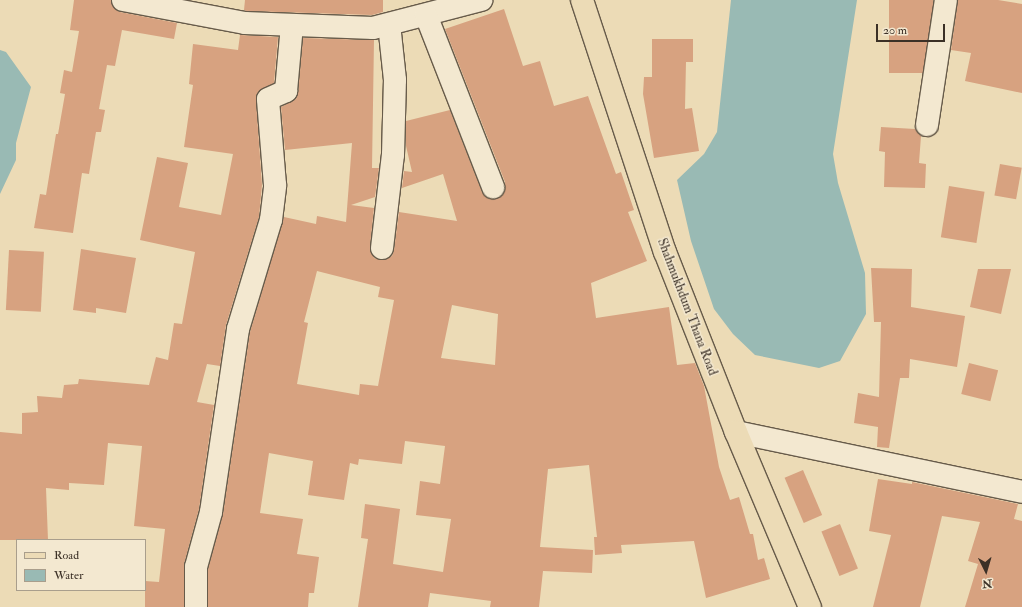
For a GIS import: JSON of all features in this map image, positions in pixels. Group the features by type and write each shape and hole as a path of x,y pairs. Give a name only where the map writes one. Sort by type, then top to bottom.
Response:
{"main road":[{"name":"Shahmukhdum Thana Road","path":"582,0 665,252 736,432 810,607"}],"street":[{"path":"123,0 245,23 373,28 426,16 481,0"},
{"path":"927,125 946,0"},
{"path":"426,16 494,187"},
{"path":"382,248 394,132 395,80 389,24"},
{"path":"196,607 196,567 211,512 238,329 271,220 275,185 268,99 286,91 292,25"},
{"path":"736,432 1022,492"}],"water":[{"path":"731,0 857,0 833,154 838,183 865,273 866,314 840,361 819,368 755,355 733,334 714,309 691,241 677,180 704,154 717,132"},
{"path":"0,50 6,52 31,87 16,143 16,160 0,194"}],"building":[{"path":"74,0 111,0 115,9 120,12 177,23 174,39 122,30 115,66 107,65 99,109 105,110 101,132 96,132 89,174 82,173 73,233 34,228 40,194 46,195 56,134 58,134 65,94 60,93 64,70 72,72 79,31 70,30"},
{"path":"245,0 383,0 383,12 372,15 246,11 244,10"},
{"path":"889,0 933,0 933,73 889,73"},
{"path":"958,0 998,0 1022,4 1022,93 965,81 971,53 951,50"},
{"path":"504,9 523,66 540,61 554,106 588,96 616,174 621,172 634,210 628,212 647,261 591,283 596,318 669,307 677,365 695,363 704,386 719,467 730,500 739,497 750,534 753,534 758,560 764,558 770,579 706,598 694,541 621,545 622,553 595,555 594,537 597,537 589,465 548,469 540,547 593,550 592,573 543,571 539,607 490,607 491,601 430,593 428,607 358,607 368,539 361,538 365,504 400,509 393,564 443,572 451,519 416,515 420,481 440,484 445,446 405,441 402,464 359,459 358,465 350,463 344,500 308,495 313,461 269,453 260,513 303,519 297,554 319,557 314,593 309,593 308,607 208,607 208,569 223,514 250,332 284,217 316,224 317,216 346,222 352,143 285,150 281,107 296,99 298,93 303,38 374,40 372,168 379,168 375,197 351,205 374,208 370,247 374,258 381,260 392,256 399,212 457,221 443,174 402,188 404,171 412,172 406,146 406,121 450,110 482,192 492,199 503,194 505,182 445,29","holes":["317,271 380,287 378,297 394,300 378,386 360,384 359,395 297,384 308,323 304,322","452,305 498,314 495,365 441,358"]},
{"path":"240,35 278,37 274,83 258,92 256,100 262,185 259,217 226,325 220,366 207,364 197,402 214,405 199,509 184,564 184,607 145,607 146,581 159,582 165,529 134,526 142,446 108,443 104,485 69,483 69,490 46,488 48,539 0,540 0,432 22,434 22,413 38,412 37,396 62,398 64,385 78,384 79,379 149,385 156,357 168,360 174,323 182,324 195,252 140,240 157,157 188,163 179,207 221,215 233,154 184,147 193,85 189,84 193,44 238,50"},
{"path":"652,39 693,39 693,62 686,62 685,109 692,108 699,151 654,158 643,94 644,77 652,77"},
{"path":"881,127 915,129 921,136 919,163 926,164 925,188 884,187 885,152 879,151"},
{"path":"1000,164 1022,168 1016,199 994,196"},
{"path":"949,186 985,192 976,243 941,237"},
{"path":"81,249 136,258 126,313 96,308 96,313 73,310"},
{"path":"9,250 44,252 41,312 6,310"},
{"path":"871,268 912,269 911,307 965,316 957,367 910,359 909,378 900,378 889,448 877,447 878,427 854,423 858,393 879,397 881,322 874,322"},
{"path":"978,269 1011,269 1001,314 970,307"},
{"path":"969,363 998,370 990,401 961,394"},
{"path":"803,470 822,515 804,523 785,478"},
{"path":"878,479 912,484 912,482 1018,504 1014,519 1022,521 1022,607 965,607 978,564 968,561 980,522 942,516 920,607 873,607 891,535 869,531"},
{"path":"840,524 858,569 839,576 821,531"}]}
